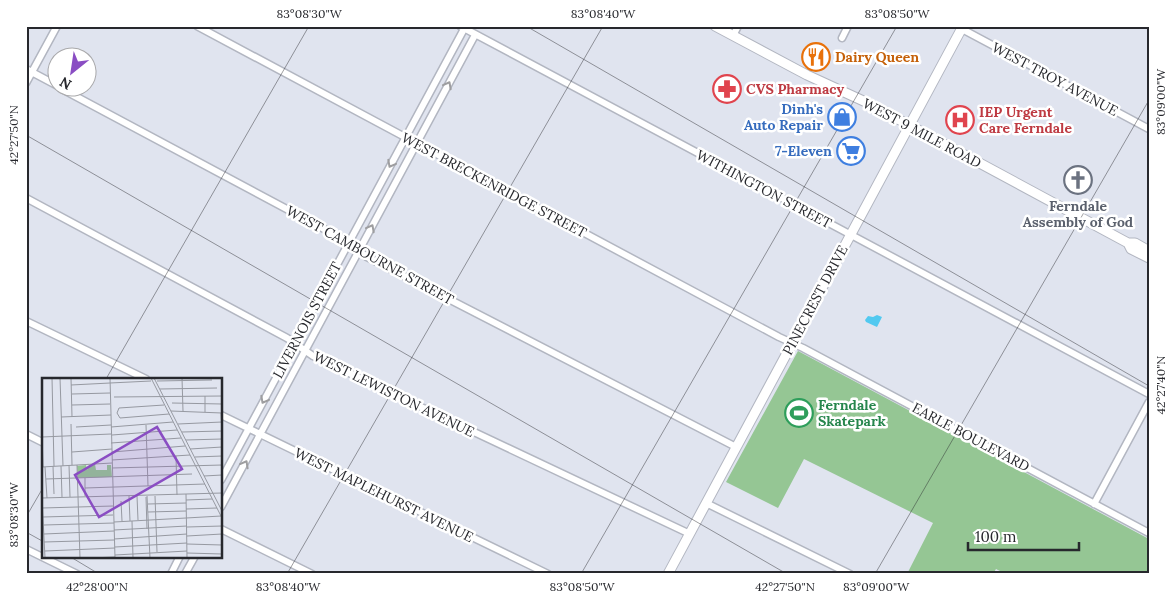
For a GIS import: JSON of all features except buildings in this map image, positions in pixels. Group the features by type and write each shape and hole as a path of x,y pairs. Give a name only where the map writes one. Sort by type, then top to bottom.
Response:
{"street":[{"path":"26,83 29,71 57,26"},
{"name":"WEST BRECKENRIDGE STREET","path":"197,26 792,342"},
{"name":"WEST 9 MILE ROAD","path":"716,26 807,75 862,100 1128,243 1135,243 1149,251"},
{"path":"733,36 738,26"},
{"path":"842,38 848,26"},
{"name":"LIVERNOIS STREET","path":"222,478 406,138 462,28"},
{"name":"WITHINGTON STREET","path":"462,28 1149,394"},
{"name":"PINECREST DRIVE","path":"668,574 963,28"},
{"name":"WEST TROY AVENUE","path":"963,28 1149,129"},
{"name":"LIVERNOIS STREET","path":"222,504 476,35"},
{"name":"WEST CAMBOURNE STREET","path":"29,71 48,81"},
{"name":"WEST CAMBOURNE STREET","path":"79,98 348,243 367,256 736,447"},
{"name":"WEST LEWISTON AVENUE","path":"26,198 294,343 316,357 690,534"},
{"name":"WEST 9 MILE ROAD","path":"1128,243 1131,249 1149,258"},
{"path":"26,321 144,378"},
{"name":"EARLE BOULEVARD","path":"792,342 1149,533"},
{"path":"1094,504 1149,402"},
{"name":"WEST MAPLEHURST AVENUE","path":"222,416 548,574"},
{"path":"26,434 42,442"},
{"path":"706,503 850,574"},
{"path":"222,529 312,574"},
{"path":"26,549 42,557"},
{"path":"44,558 77,574"},
{"path":"171,574 179,558"},
{"path":"185,574 194,558"}],"green space":[{"path":"798,351 1149,539 1149,574 1006,574 996,569 993,574 907,574 933,523 804,459 778,508 726,482"}],"water":[{"path":"877,315 882,317 877,327 866,322 865,320 868,316 873,317"}],"place":[{"name":"Dairy Queen","path":"816,57"},
{"name":"CVS Pharmacy","path":"727,89"},
{"name":"Dinh's Auto Repair","path":"842,117"},
{"name":"IEP Urgent Care Ferndale","path":"960,120"},
{"name":"7-Eleven","path":"851,151"},
{"name":"Ferndale Assembly of God","path":"1078,180"},
{"name":"Ferndale Skatepark","path":"799,413"}]}
